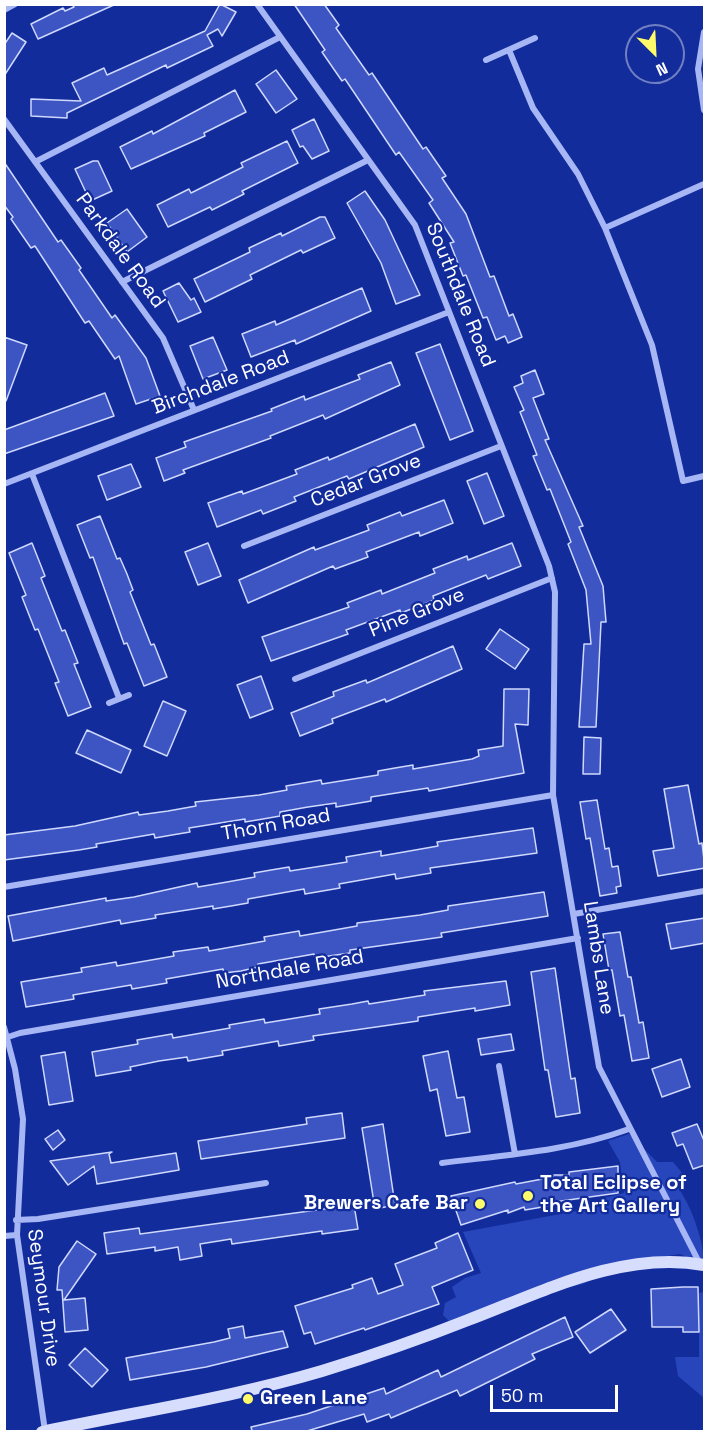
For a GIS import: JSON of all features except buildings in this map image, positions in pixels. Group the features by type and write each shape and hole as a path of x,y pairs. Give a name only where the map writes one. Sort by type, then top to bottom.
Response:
{"street":[{"path":"4,10 15,4"},
{"name":"Southdale Road","path":"257,4 415,225 552,578 554,634"},
{"path":"705,32 698,69 705,110"},
{"path":"35,162 280,37"},
{"path":"486,60 535,38"},
{"path":"509,50 533,108 578,174 605,228 652,345 683,481 705,476"},
{"name":"Parkdale Road","path":"4,119 167,346 194,410"},
{"path":"122,282 368,160"},
{"path":"605,228 705,184"},
{"name":"Birchdale Road","path":"4,484 449,312"},
{"name":"Cedar Grove","path":"244,546 501,446"},
{"path":"32,474 119,698"},
{"name":"Pine Grove","path":"295,679 552,578"},
{"name":"Lambs Lane","path":"554,634 553,795 599,1067 629,1129 702,1264"},
{"path":"109,703 129,695"},
{"name":"Thorn Road","path":"4,887 553,795"},
{"path":"574,914 705,891"},
{"name":"Northdale Road","path":"8,1037 20,1033 578,938"},
{"name":"Seymour Drive","path":"4,1027 8,1037 23,1119 16,1220 43,1431"},
{"path":"500,1066 515,1154"},
{"path":"442,1163 598,1140 629,1129"},
{"path":"16,1220 38,1219 266,1183"},
{"path":"4,1236 17,1235"},
{"path":"43,1431 141,1413 320,1371 616,1268 669,1261 702,1264"}],"shaded area":[{"path":"629,1134 657,1162 673,1162 683,1174 679,1189 697,1226 704,1266 680,1254 624,1263 583,1284 518,1299 455,1327 443,1315 445,1303 456,1297 452,1287 465,1278 481,1273 463,1232 604,1206 604,1198 624,1193 620,1162 608,1141"},
{"path":"704,1292 704,1398 678,1376 675,1357 699,1357 699,1293"}],"place":[{"name":"Total Eclipse of the Art Gallery","path":"528,1196"},
{"name":"Brewers Cafe Bar","path":"480,1204"},
{"name":"Green Lane","path":"248,1399"}]}
